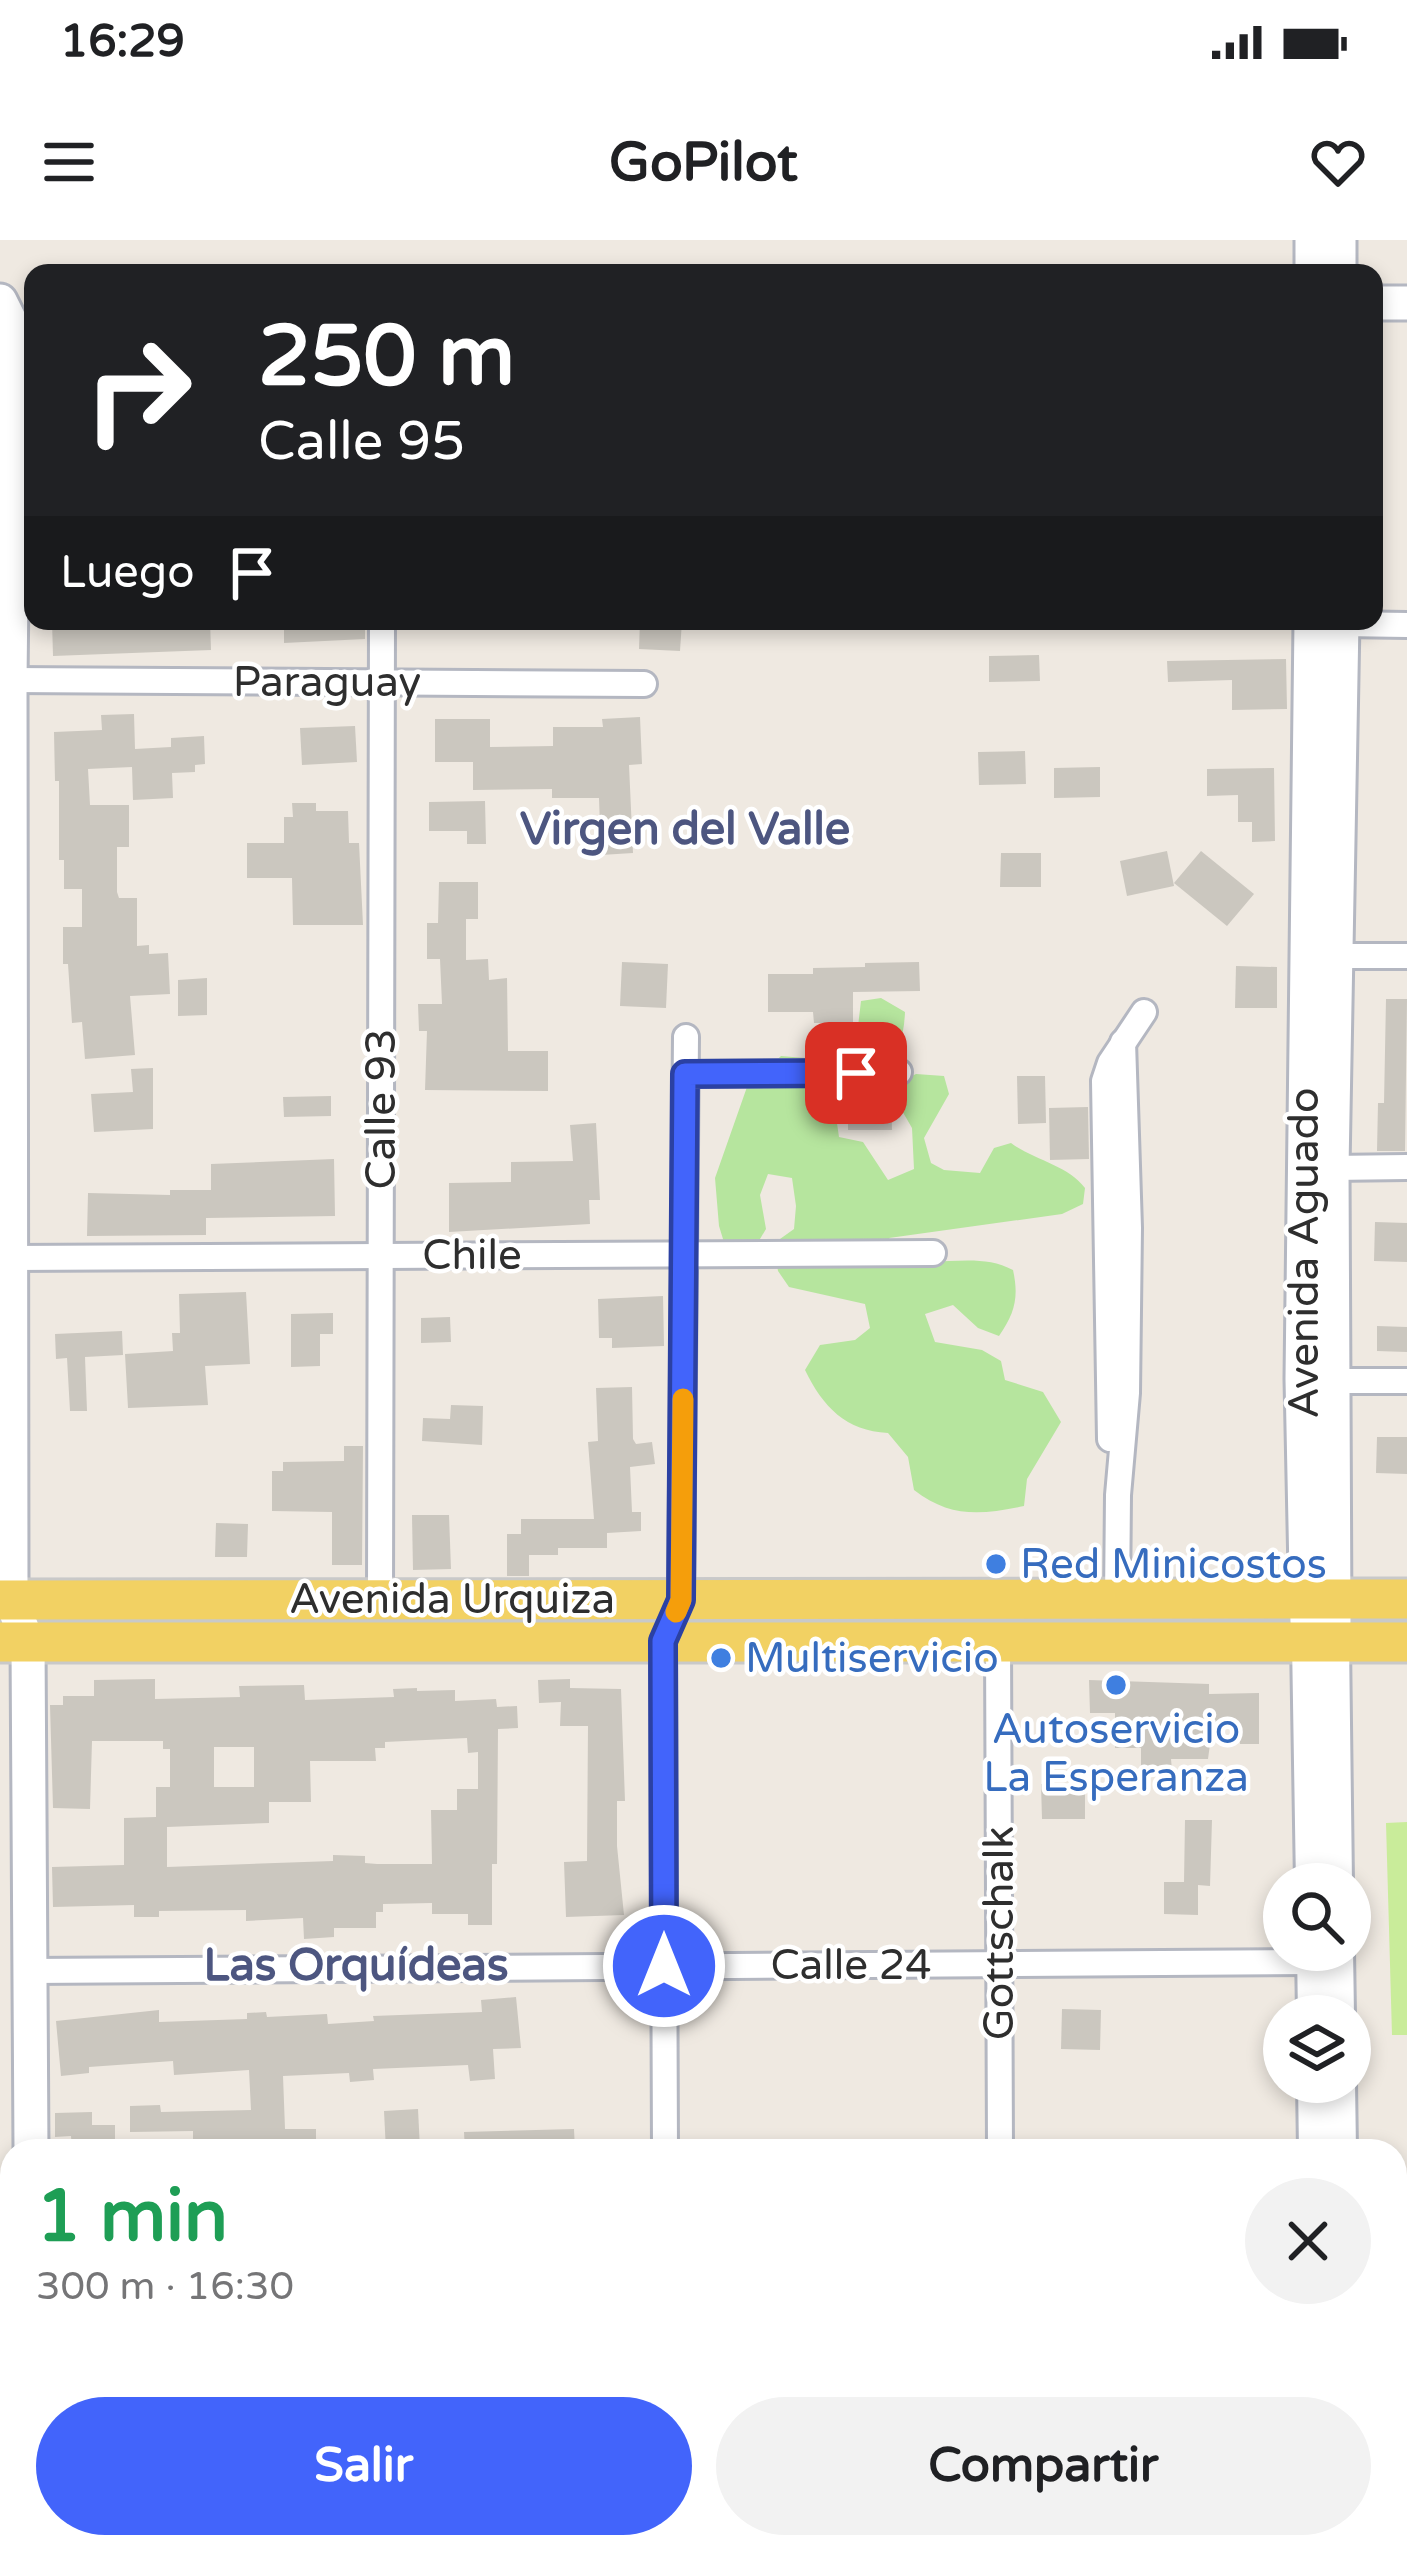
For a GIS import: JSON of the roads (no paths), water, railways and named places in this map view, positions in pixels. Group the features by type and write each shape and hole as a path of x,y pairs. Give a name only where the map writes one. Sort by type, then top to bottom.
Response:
{"main road":[{"path":"0,300 14,329 6,1600 14,1642 29,1971 31,2139"},
{"name":"Avenida Aguado","path":"1320,1599 1333,1381 1337,956 1332,630"},
{"name":"Avenida Aguado","path":"1321,1642 1302,1379 1332,630"},
{"name":"Avenida Urquiza","path":"6,1600 1407,1600"},
{"name":"Avenida Urquiza","path":"14,1642 1407,1642"}],"street":[{"name":"Calle 93","path":"380,1598 382,630"},
{"name":"Paraguay","path":"10,680 644,684"},
{"path":"1337,956 1407,956"},
{"path":"1117,1601 1129,1228 1123,1042 1144,1012"},
{"path":"665,2139 663,1641 681,1600 686,1037"},
{"path":"685,1074 899,1072"},
{"path":"1332,1168 1407,1167"},
{"name":"Chile","path":"11,1258 933,1253"},
{"path":"1333,1381 1407,1381"},
{"name":"Gottschalk","path":"998,1642 1000,2139"},
{"name":"Avenida Aguado","path":"1312,1863 1321,1642"},
{"name":"Avenida Aguado","path":"1321,1642 1336,1863"},
{"name":"Calle 24","path":"29,1971 999,1964 1263,1956"},
{"path":"1313,2103 1314,2139"},
{"path":"1340,2103 1340,2139"}],"place":[{"name":"Red Minicostos","path":"996,1564"},
{"name":"Multiservicio","path":"721,1658"},
{"name":"Autoservicio La Esperanza","path":"1116,1685"}],"district":[{"name":"Virgen del Valle","path":"685,830"},
{"name":"Las Orquídeas","path":"356,1966"}]}
